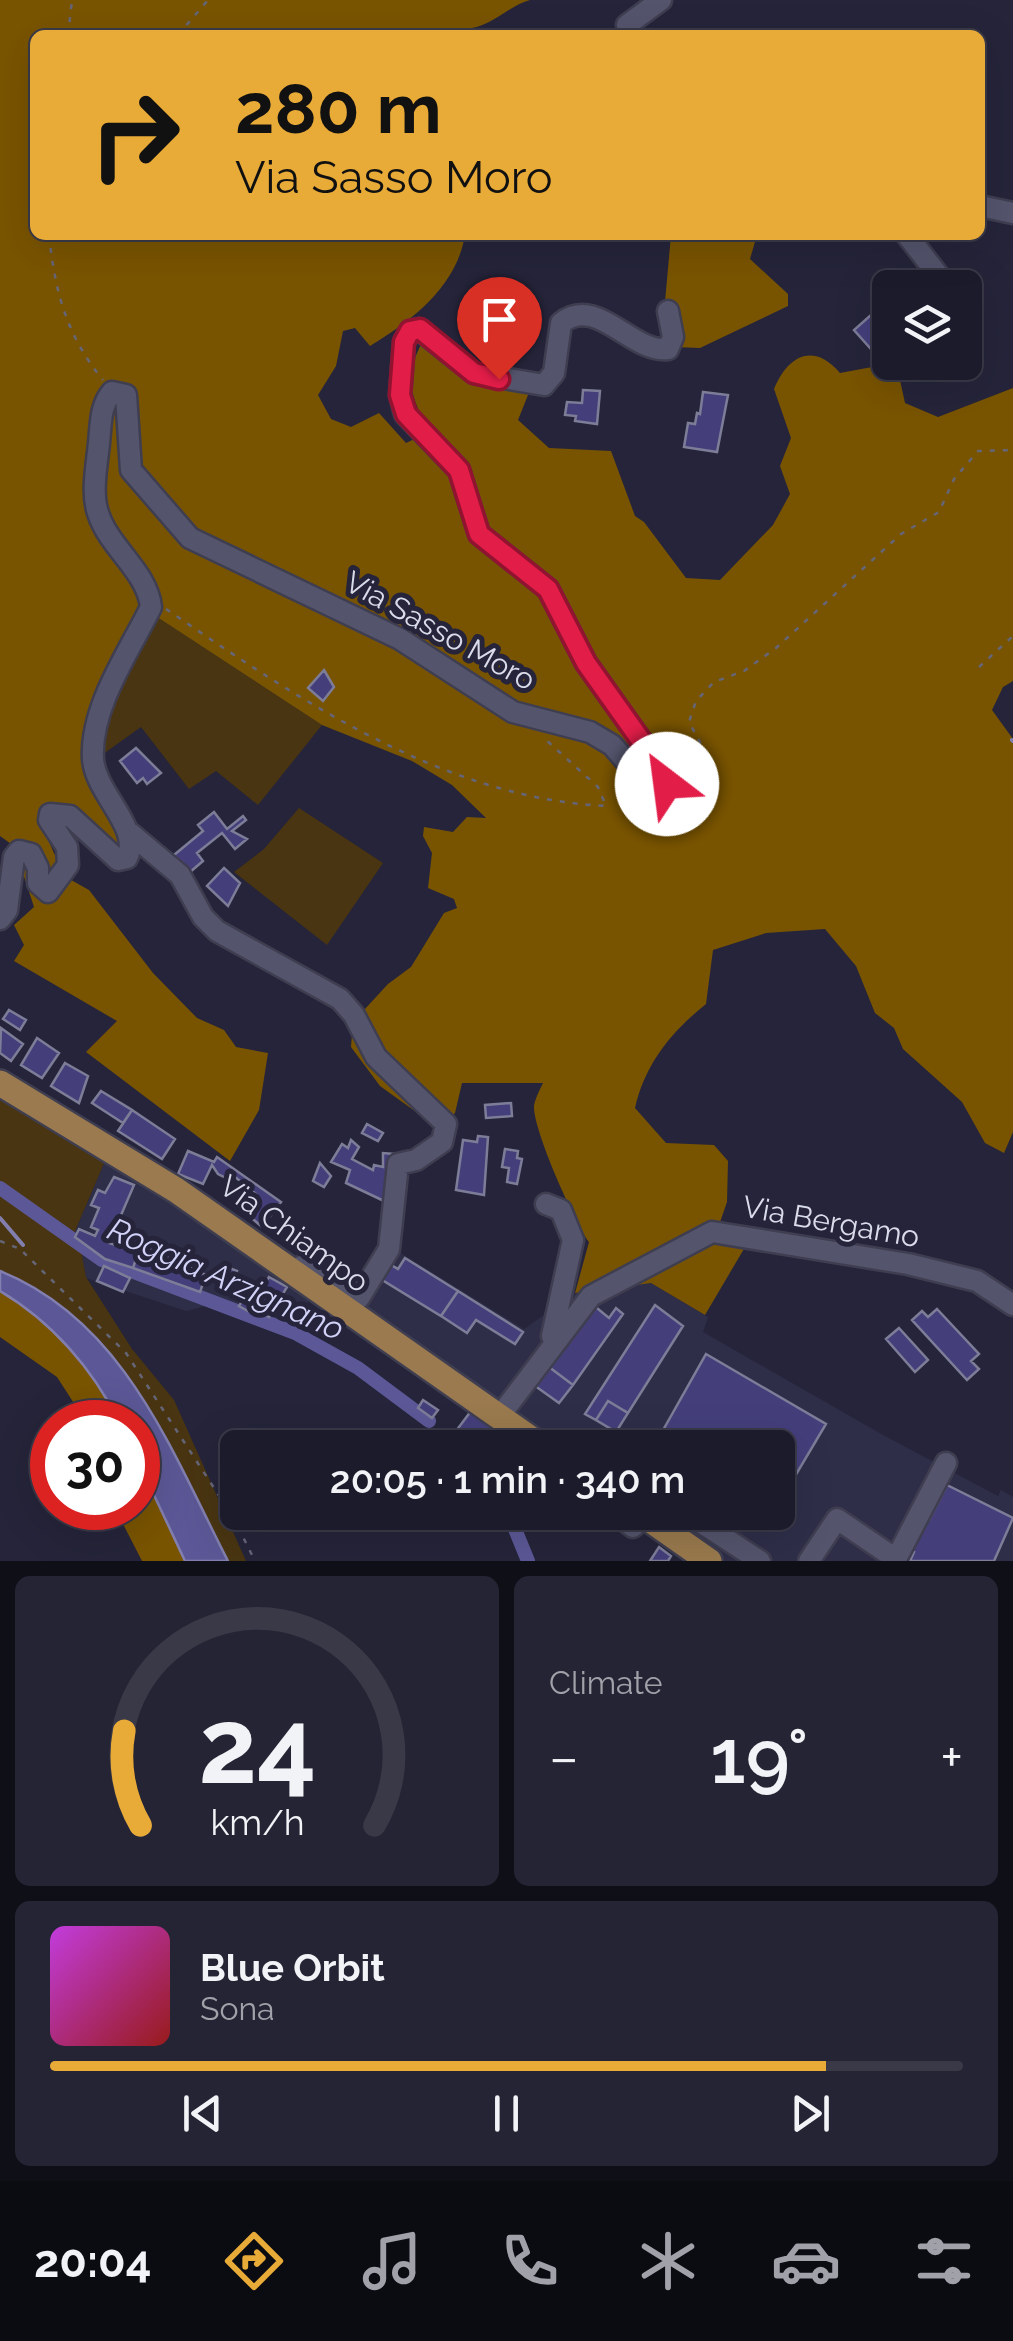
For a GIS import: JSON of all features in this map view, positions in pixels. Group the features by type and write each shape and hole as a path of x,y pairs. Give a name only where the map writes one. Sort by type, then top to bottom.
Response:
{"main road":[{"name":"Via Chiampo","path":"0,1083 176,1190 518,1430"},
{"path":"666,1530 709,1561"}],"street":[{"path":"628,25 661,0"},
{"path":"985,207 1013,213"},
{"path":"911,240 934,270"},
{"name":"Via Sasso Moro","path":"112,392 126,395 131,470 190,538 400,639 513,712 590,732 612,745 644,782 665,789 662,770 586,663 548,589 479,534 459,470 422,436 406,414 400,395 404,342 410,331 420,329 474,373 544,386 554,372 561,323 568,317 596,316 654,351 668,349 672,337 668,311"},
{"path":"112,392 104,402 95,476 97,512 118,552 149,590 152,607 104,702 92,745 93,765 104,795 130,833 180,875 203,917 217,932 340,999 354,1015 376,1057 446,1124 442,1142 416,1160 398,1164 388,1249 358,1298 304,1265 292,1272"},
{"path":"0,920 8,910 14,857 20,851 31,854 38,868 38,883 48,892 68,865 67,847 49,820 50,814 70,816 118,860 130,850 130,833"},
{"name":"Via Bergamo","path":"546,1204 561,1210 574,1240 567,1285 549,1346"},
{"name":"Via Bergamo","path":"499,1417 549,1346 591,1296 712,1232 925,1268 977,1281 1013,1305"},
{"path":"818,1558 837,1519 895,1560 946,1463"},
{"path":"713,1530 760,1561"}],"path":[{"path":"69,30 72,0"},
{"path":"182,30 208,0"},
{"path":"50,240 56,293 70,333 112,392"},
{"path":"665,789 704,794 713,766 689,722 696,701 714,682 744,672 776,648 901,534 939,512 954,479 978,451 1013,450"},
{"path":"152,607 163,607 238,658 412,758 555,804 606,806 598,788 541,736"},
{"path":"980,667 1013,636"},
{"path":"0,1234 6,1243"},
{"path":"0,1241 20,1249 126,1354 232,1517 255,1561"}],"shaded area":[{"path":"0,0 530,0 484,25 466,30 30,30 30,240 464,240 442,287 401,325 370,346 355,328 343,331 336,366 318,395 331,419 351,427 379,413 406,443 430,432 417,407 412,385 414,362 426,335 455,357 530,390 518,420 549,448 611,451 635,516 644,522 686,578 720,580 773,525 790,494 780,466 791,438 774,389 794,361 811,355 830,363 840,373 872,367 872,380 900,380 905,403 938,417 1013,388 1013,681 1003,687 992,710 1013,739 1013,1132 1004,1153 985,1143 962,1102 903,1049 894,1028 875,1013 856,966 825,929 766,933 713,950 706,1004 661,1050 645,1077 635,1108 666,1143 714,1145 728,1161 727,1202 718,1228 751,1237 705,1315 651,1283 575,1293 589,1242 565,1196 535,1118 536,1097 543,1083 462,1083 455,1113 437,1127 380,1086 351,1047 353,1022 388,984 411,967 444,913 457,908 454,899 428,888 432,853 423,836 424,827 453,832 467,817 486,818 452,785 412,761 322,725 151,613 83,746 99,757 128,824 123,855 44,809 39,819 64,876 89,890 153,973 197,1018 224,1030 236,1047 268,1053 259,1110 230,1161 86,1052 117,1021 14,961 24,945 14,925 34,907 14,846 0,836"},
{"path":"671,240 756,240 750,259 788,294 788,306 700,348 675,347 662,335"},
{"path":"151,613 322,725 258,805 216,771 189,789 141,727 99,757 83,746"},
{"path":"299,808 383,863 327,945 234,872 264,849"},
{"path":"0,1080 111,1147 73,1236 80,1245 86,1277 132,1349 174,1400 220,1503 220,1530 232,1530 246,1561 228,1561 160,1428 160,1400 144,1400 112,1356 81,1323 44,1294 0,1271"},
{"path":"111,1147 313,1294 291,1329 222,1302 186,1311 86,1278 80,1245 73,1236"},
{"path":"394,1249 524,1329 581,1289 651,1283 708,1317 703,1332 883,1435 998,1496 1001,1490 1013,1497 1013,1561 697,1561 651,1530 795,1530 795,1430 508,1430 345,1316"},
{"path":"0,1271 43,1293 80,1322 112,1355 143,1400 108,1400 69,1348 0,1291"},
{"path":"0,1291 69,1348 108,1400 72,1400 57,1377 0,1337"},
{"path":"160,1427 228,1561 185,1561 160,1508"},
{"path":"160,1508 185,1561 142,1561 126,1530 160,1530"}],"building":[{"path":"479,306 528,329 522,346 488,333 485,342 468,336"},
{"path":"872,314 872,346 870,348 854,330"},
{"path":"583,390 600,391 597,424 575,421 576,416 565,415 567,402 582,403"},
{"path":"703,392 728,395 717,452 684,447 688,423 695,424 697,413 700,414"},
{"path":"324,670 334,687 323,701 308,688"},
{"path":"136,748 161,773 147,784 143,778 137,783 120,761"},
{"path":"214,812 227,829 243,816 246,820 232,831 247,839 235,849 222,833 197,853 203,861 189,873 174,855 203,831 198,825"},
{"path":"224,868 240,883 228,906 207,886"},
{"path":"9,1010 26,1020 20,1030 3,1019"},
{"path":"1,1028 23,1044 11,1061 0,1053"},
{"path":"37,1038 59,1053 42,1078 21,1065"},
{"path":"65,1063 88,1076 79,1103 51,1086"},
{"path":"101,1091 132,1110 123,1123 92,1103"},
{"path":"511,1103 512,1116 486,1118 485,1105"},
{"path":"132,1110 175,1139 162,1159 118,1131"},
{"path":"367,1124 383,1133 378,1141 362,1133"},
{"path":"478,1136 488,1137 484,1195 456,1190 463,1140 477,1142"},
{"path":"351,1140 359,1147 352,1159 373,1170 374,1165 383,1167 383,1153 394,1154 392,1186 384,1201 346,1183 350,1170 331,1162 342,1144 348,1148"},
{"path":"505,1149 518,1151 517,1158 522,1159 517,1184 507,1182 509,1168 502,1167"},
{"path":"188,1151 214,1162 217,1157 281,1202 262,1227 246,1213 256,1194 234,1176 230,1180 218,1174 212,1165 203,1184 178,1174"},
{"path":"320,1163 331,1176 324,1187 313,1181"},
{"path":"114,1177 134,1185 109,1243 138,1252 133,1268 105,1259 75,1237 79,1229 95,1236 98,1230 91,1227 99,1208 91,1205 98,1190 105,1193"},
{"path":"141,1245 206,1275 200,1292 133,1268"},
{"path":"405,1258 458,1291 441,1316 379,1278 388,1263 398,1269"},
{"path":"104,1266 130,1278 123,1292 97,1281"},
{"path":"224,1266 237,1271 230,1287 217,1282"},
{"path":"269,1277 287,1287 269,1317 259,1311 257,1316 239,1306 244,1298 253,1303"},
{"path":"458,1291 523,1332 515,1344 476,1320 467,1333 441,1316"},
{"path":"592,1304 609,1318 616,1308 623,1314 573,1385 545,1364"},
{"path":"655,1305 683,1326 628,1413 608,1401 596,1420 585,1414"},
{"path":"937,1309 979,1354 971,1361 979,1369 967,1380 912,1320 922,1311 928,1317"},
{"path":"899,1328 928,1360 915,1372 886,1339"},
{"path":"706,1354 826,1424 795,1476 795,1430 663,1430"},
{"path":"545,1364 573,1385 559,1403 531,1383"},
{"path":"423,1400 438,1410 432,1418 418,1408"},
{"path":"608,1401 628,1413 617,1430 596,1420"},
{"path":"471,1411 491,1427 489,1430 457,1430"},
{"path":"947,1485 1013,1518 994,1561 910,1561 914,1552 906,1547 922,1517 929,1520"},
{"path":"659,1547 671,1556 668,1561 650,1561"}],"waterway":[{"name":"Roggia Arzignano","path":"0,1188 102,1260 295,1333 358,1368 429,1421"},
{"path":"0,1218 23,1245"},
{"name":"Roggia Arzignano","path":"515,1530 528,1561"}],"route":[{"path":"499,379 474,373 420,329 410,331 404,342 400,395 406,414 422,436 459,470 479,534 548,589 586,663 662,770 667,784"}]}
